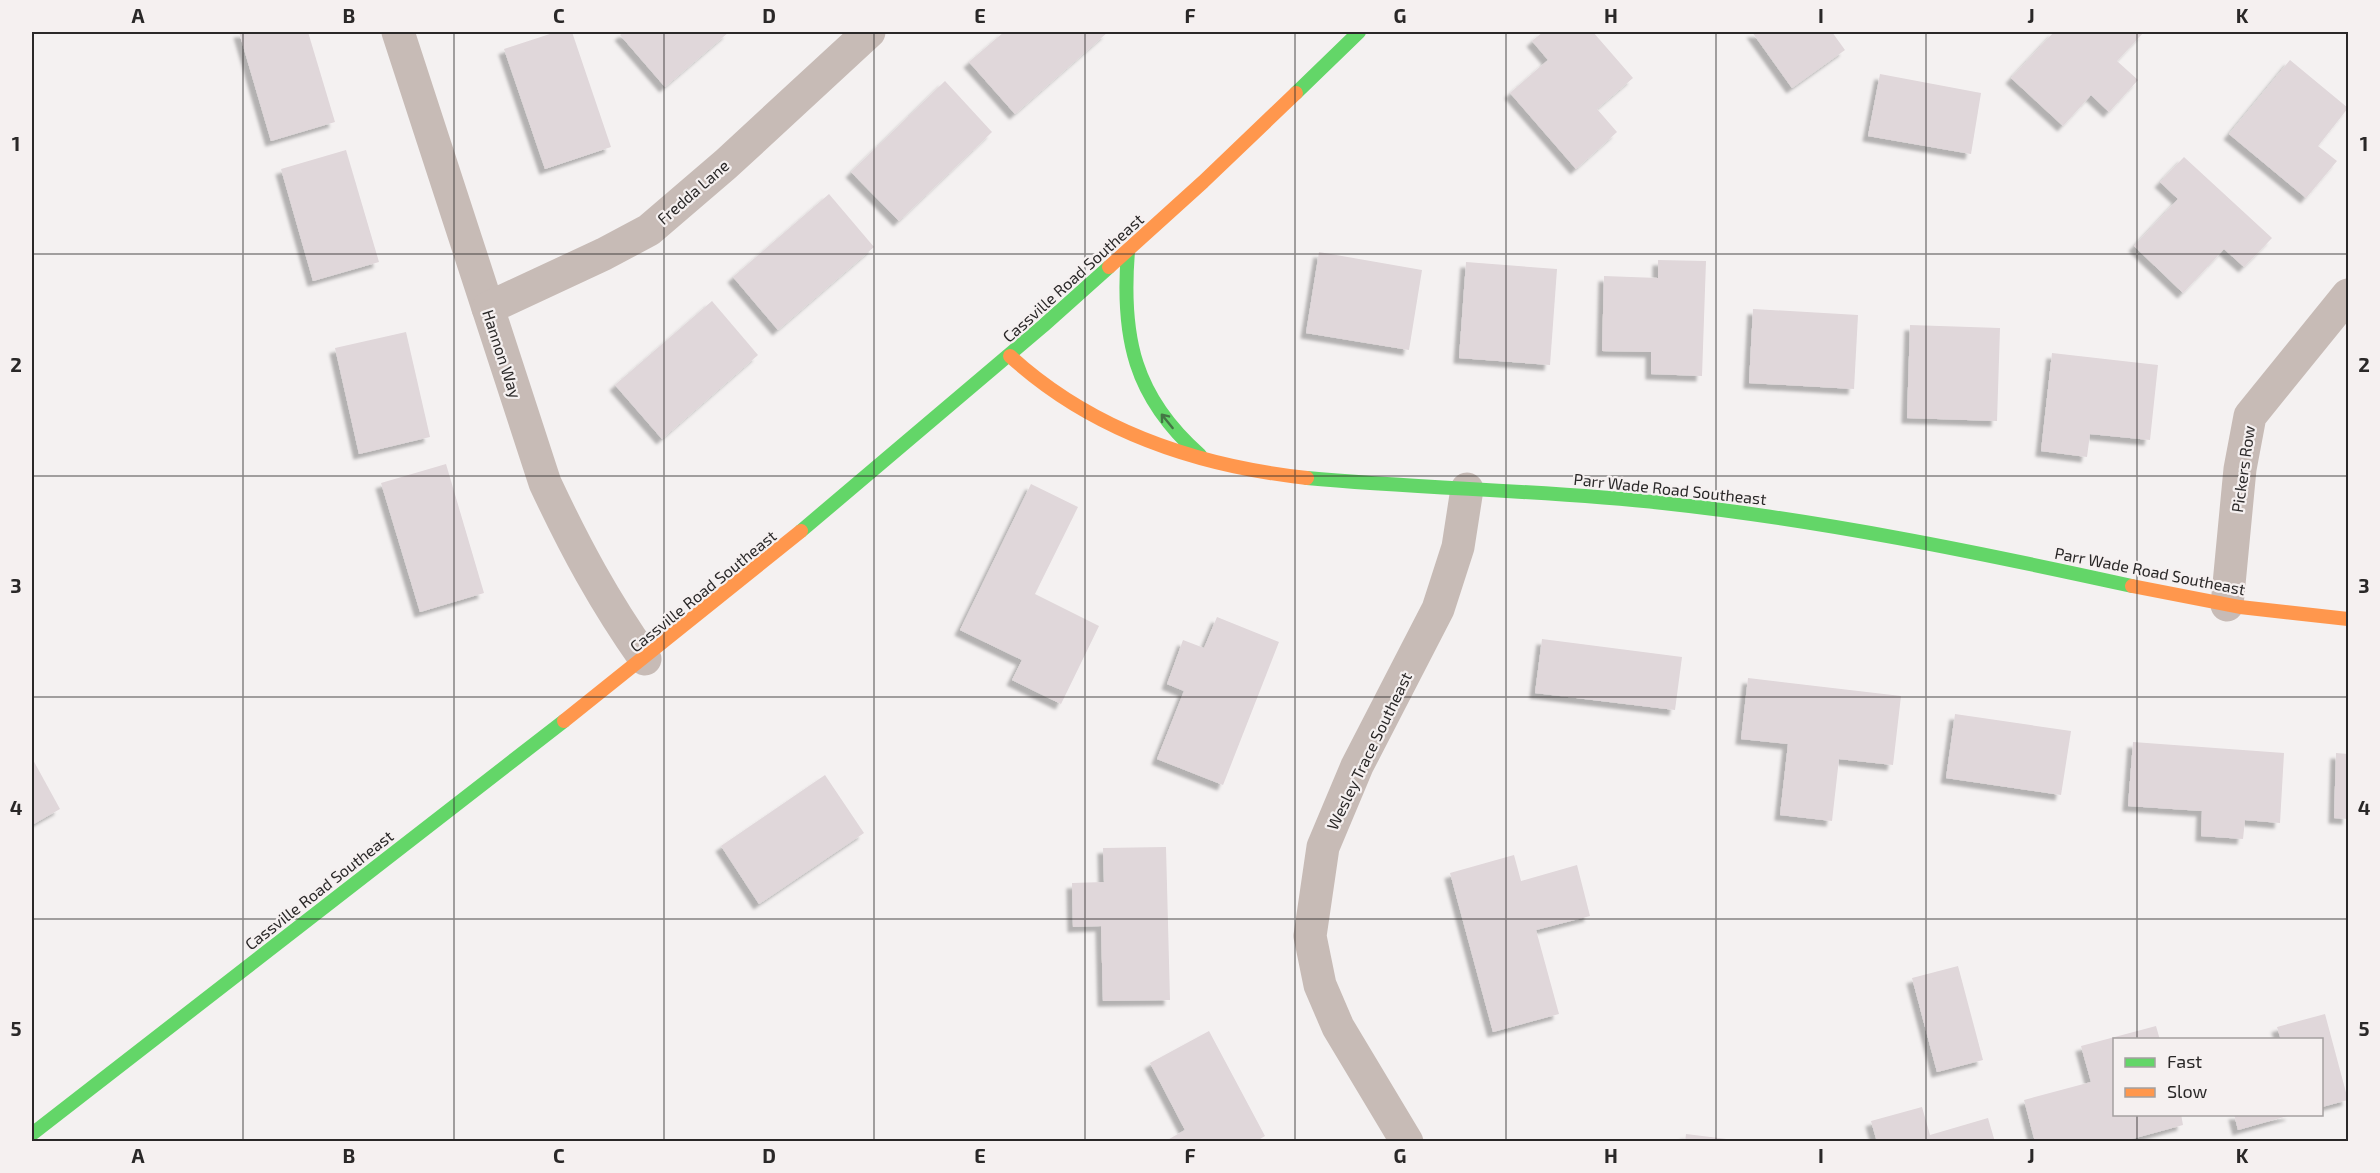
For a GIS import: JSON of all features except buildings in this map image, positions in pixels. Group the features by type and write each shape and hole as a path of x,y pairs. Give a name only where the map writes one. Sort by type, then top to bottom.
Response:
{"main road":[{"name":"Cassville Road Southeast","path":"32,1134 645,659 792,540 1010,356 1128,251 1292,99 1359,32"},
{"path":"1128,251 1124,281 1125,313 1134,362 1161,414 1180,437 1209,461"},
{"name":"Parr Wade Road Southeast","path":"1010,356 1028,373 1074,405 1110,424 1209,461 1248,470 1309,478 1567,494 1666,503 1804,522 1947,547 2227,605 2349,619"}],"street":[{"name":"Hannon Way","path":"398,32 545,483 576,548 611,611 645,659"},
{"name":"Fredda Lane","path":"488,308 649,231 726,164 869,32"},
{"name":"Pickers Row","path":"2227,605 2240,469 2250,416 2349,295"},
{"name":"Wesley Trace Southeast","path":"1407,1142 1338,1027 1320,985 1310,936 1323,847 1358,766 1438,609 1458,547 1467,489"}],"traffic: fast":[{"path":"1296,93 1359,32"},
{"path":"1128,251 1127,311 1130,338 1137,364 1146,388 1160,411 1200,455"},
{"path":"801,531 1043,326 1109,267"},
{"path":"1307,478 1574,495 1722,510 1899,538 2132,586"},
{"path":"32,1134 564,721"}],"traffic: slow":[{"path":"1109,267 1203,182 1296,93"},
{"path":"1010,356 1042,382 1076,405 1148,441 1226,464 1307,478"},
{"path":"564,721 801,531"},
{"path":"2132,586 2240,607 2348,619"}]}
